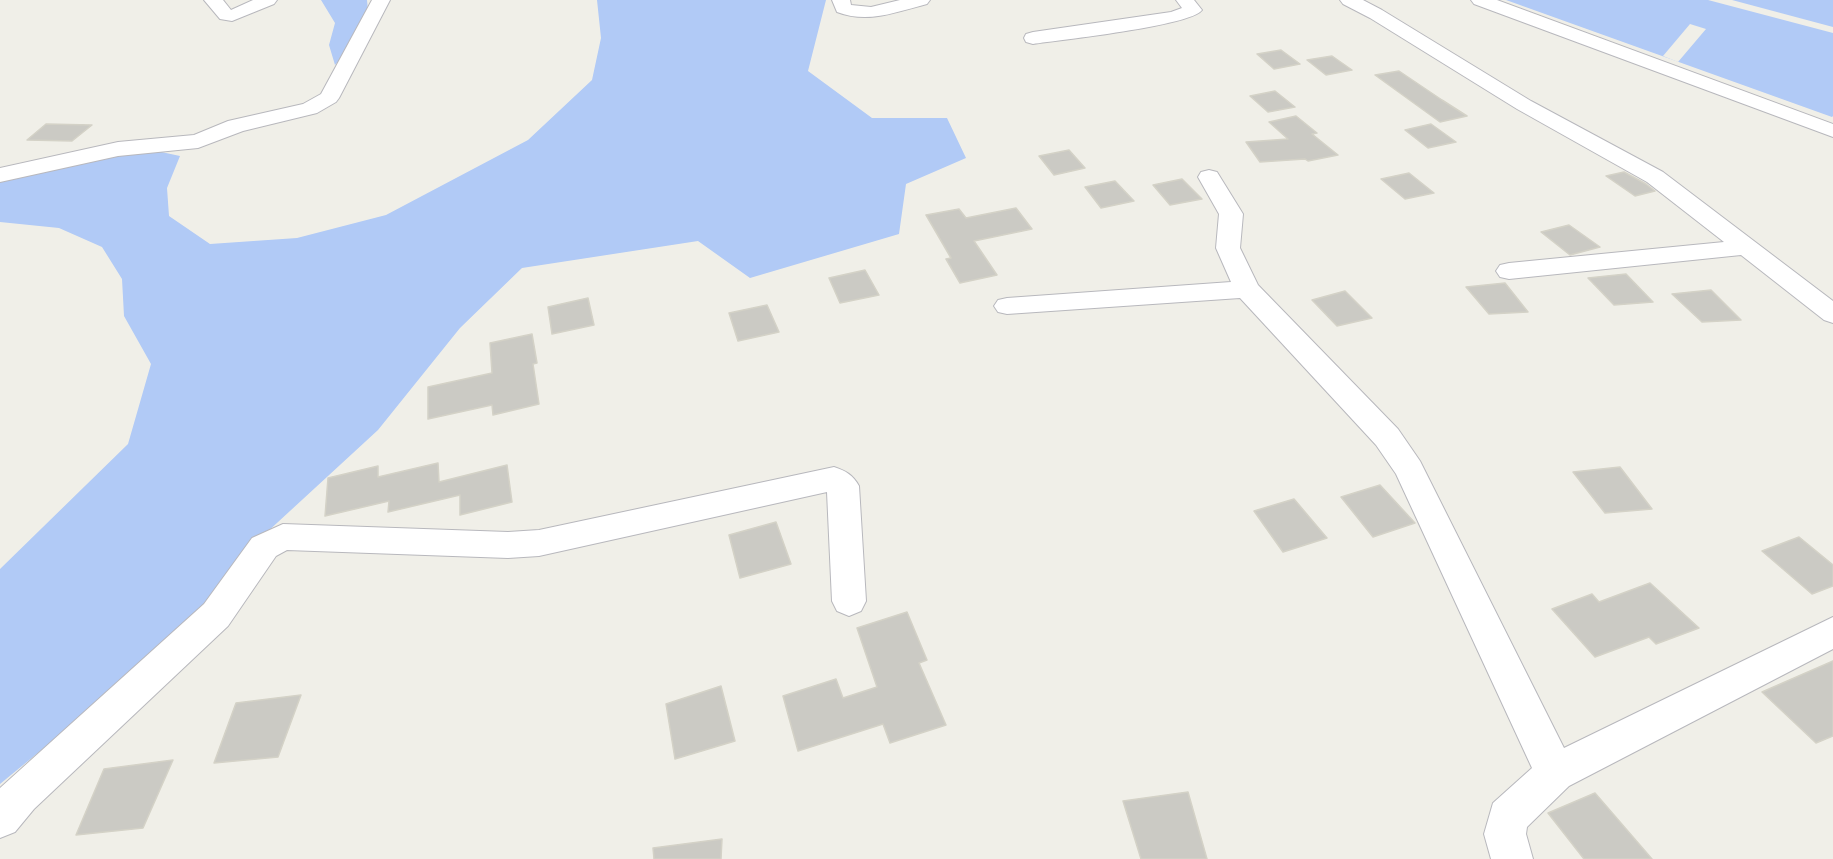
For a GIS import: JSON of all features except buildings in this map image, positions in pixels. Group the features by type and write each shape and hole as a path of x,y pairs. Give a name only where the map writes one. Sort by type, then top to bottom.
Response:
{"street":[{"path":"213,0 225,15 232,16 267,0"},
{"path":"0,175 118,148 198,141 236,126 310,109 329,98 381,0"},
{"path":"841,0 843,8 848,11 866,12 921,0"},
{"path":"1033,38 1174,17 1193,10 1185,0"},
{"path":"1348,0 1376,14 1524,105 1655,177 1833,314"},
{"path":"1479,0 1833,130"},
{"path":"1209,177 1231,214 1228,248 1247,289 1387,437 1399,453 1555,773"},
{"path":"1509,271 1748,247"},
{"path":"1007,306 1247,289"},
{"path":"0,818 20,795 216,615 264,547 283,537 508,545 539,543 834,479 843,486 849,601"},
{"path":"1512,859 1505,834 1508,817 1555,773 1833,632"}],"water":[{"path":"321,0 367,0 368,10 364,28 355,44 335,65 329,45 335,23"},
{"path":"597,0 826,0 808,71 872,118 947,118 966,158 906,184 899,234 750,278 698,241 522,268 460,328 378,430 265,534 184,633 0,784 0,569 128,444 151,364 124,316 122,279 102,247 59,228 0,222 0,179 152,150 180,156 167,188 169,216 210,244 297,238 386,215 528,140 592,80 601,38"},
{"path":"1506,0 1833,0 1833,116 1832,117"}],"pier":[{"path":"1708,0 1732,0 1833,27 1833,33"},
{"path":"1690,24 1706,29 1678,62 1663,56"}]}
